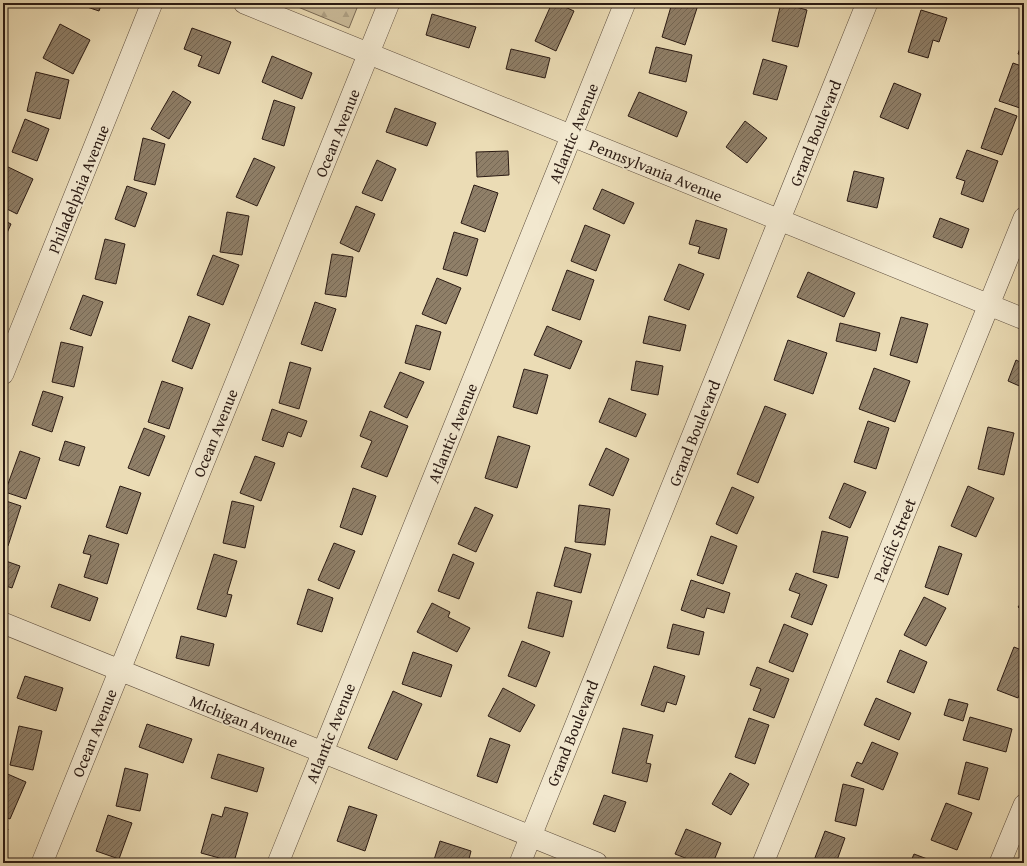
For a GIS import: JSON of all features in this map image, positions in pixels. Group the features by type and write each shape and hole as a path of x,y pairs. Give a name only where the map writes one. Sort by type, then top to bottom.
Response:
{"street":[{"name":"Philadelphia Avenue","path":"3,374 152,3"},
{"name":"Pennsylvania Avenue","path":"244,3 1024,319"},
{"name":"Ocean Avenue","path":"42,863 389,3"},
{"name":"Atlantic Avenue","path":"278,863 625,3"},
{"name":"Grand Boulevard","path":"520,863 867,3"},
{"name":"Pacific Street","path":"764,863 1024,218"},
{"name":"Michigan Avenue","path":"3,623 597,863"},
{"path":"1000,863 1024,805"}],"green space":[{"path":"298,3 359,3 349,28 298,7"}],"building":[{"path":"75,3 102,3 99,11"},
{"path":"552,3 556,3 574,11 556,51 535,41"},
{"path":"672,3 692,3 698,5 685,45 662,37"},
{"path":"781,3 807,10 798,47 772,41"},
{"path":"921,10 947,18 939,42 933,40 928,58 908,52"},
{"path":"432,14 476,27 469,48 426,35"},
{"path":"60,24 90,40 73,74 43,58"},
{"path":"192,28 231,42 219,74 198,66 202,56 184,49"},
{"path":"1024,36 1024,56 1018,54"},
{"path":"656,47 692,55 686,82 649,73"},
{"path":"511,49 550,58 545,78 506,69"},
{"path":"272,56 312,73 302,99 262,82"},
{"path":"763,59 787,66 777,100 753,94"},
{"path":"1013,63 1024,67 1024,98 1020,108 999,101"},
{"path":"36,72 69,80 60,119 27,111"},
{"path":"894,83 921,94 908,129 880,117"},
{"path":"173,91 191,102 169,139 151,129"},
{"path":"639,92 687,112 677,137 628,116"},
{"path":"274,100 295,107 284,146 262,139"},
{"path":"395,108 436,123 427,146 386,132"},
{"path":"995,108 1017,116 1002,155 981,148"},
{"path":"25,119 49,129 37,161 12,152"},
{"path":"745,121 767,138 747,163 726,147"},
{"path":"143,138 165,144 155,185 134,180"},
{"path":"967,150 998,161 983,202 961,194 965,181 956,178"},
{"path":"508,151 509,175 477,177 476,152"},
{"path":"254,158 275,167 257,206 236,197"},
{"path":"377,160 396,169 382,201 362,193"},
{"path":"4,165 33,179 17,214 3,207"},
{"path":"854,171 884,178 877,208 847,201"},
{"path":"474,185 498,193 485,232 461,223"},
{"path":"127,186 147,193 135,227 115,219"},
{"path":"602,189 634,203 624,224 593,209"},
{"path":"356,206 375,214 359,252 340,243"},
{"path":"227,212 249,216 242,255 220,252"},
{"path":"940,218 969,229 962,248 933,237"},
{"path":"3,220 11,224 3,242"},
{"path":"696,220 727,229 719,259 698,253 700,247 689,244"},
{"path":"585,225 610,235 596,271 571,261"},
{"path":"454,232 478,239 467,276 443,269"},
{"path":"105,239 125,244 116,284 95,279"},
{"path":"332,254 353,257 346,297 325,294"},
{"path":"213,255 239,265 223,305 197,295"},
{"path":"679,264 704,274 689,310 664,300"},
{"path":"567,270 594,280 580,320 552,310"},
{"path":"808,272 855,293 844,317 797,297"},
{"path":"437,278 461,288 446,324 422,314"},
{"path":"83,295 103,302 91,336 70,329"},
{"path":"315,302 336,309 322,351 301,344"},
{"path":"189,316 210,324 192,369 172,361"},
{"path":"649,316 686,325 680,351 643,343"},
{"path":"901,317 928,324 917,363 890,355"},
{"path":"840,323 880,333 876,351 836,341"},
{"path":"416,325 441,332 430,370 405,363"},
{"path":"547,326 582,341 570,369 534,355"},
{"path":"788,340 827,353 813,394 774,380"},
{"path":"61,342 83,347 74,387 52,382"},
{"path":"1016,360 1024,364 1024,388 1008,381"},
{"path":"636,361 663,366 658,395 631,390"},
{"path":"290,362 311,368 299,409 279,403"},
{"path":"874,368 910,381 895,422 859,409"},
{"path":"524,369 548,375 537,414 513,407"},
{"path":"400,372 424,382 407,418 384,407"},
{"path":"162,381 183,388 169,429 148,422"},
{"path":"43,391 63,397 52,432 32,425"},
{"path":"609,398 646,414 636,437 599,422"},
{"path":"765,406 786,414 758,483 737,474"},
{"path":"272,409 307,421 301,437 288,432 283,447 262,440"},
{"path":"370,411 408,426 387,477 361,467 372,441 360,436"},
{"path":"868,421 889,428 876,469 854,462"},
{"path":"988,427 1014,433 1004,475 978,469"},
{"path":"144,428 165,436 149,476 128,468"},
{"path":"498,436 530,446 517,488 485,478"},
{"path":"65,441 85,447 79,466 59,460"},
{"path":"606,448 629,459 613,496 589,485"},
{"path":"20,451 40,458 26,499 5,492"},
{"path":"255,456 275,463 261,501 240,493"},
{"path":"844,483 866,492 850,528 829,518"},
{"path":"120,486 141,493 127,534 106,527"},
{"path":"968,486 994,498 976,537 951,526"},
{"path":"732,487 754,497 737,534 716,524"},
{"path":"353,488 376,496 362,535 340,527"},
{"path":"3,500 21,506 8,546 3,544"},
{"path":"232,501 254,506 245,548 223,543"},
{"path":"579,505 610,509 605,545 575,542"},
{"path":"475,507 493,515 476,552 458,544"},
{"path":"822,531 848,537 838,578 813,572"},
{"path":"89,535 119,544 107,584 84,577 91,555 83,553"},
{"path":"711,536 737,546 723,584 697,575"},
{"path":"334,543 355,551 339,589 318,580"},
{"path":"939,546 962,554 948,595 925,587"},
{"path":"565,547 591,554 581,593 554,586"},
{"path":"214,554 237,561 227,594 232,595 226,617 197,609"},
{"path":"453,554 474,563 459,599 438,591"},
{"path":"3,560 20,566 12,588 3,585"},
{"path":"796,573 827,585 812,625 791,617 800,594 789,590"},
{"path":"691,580 730,593 724,613 707,608 704,618 681,610"},
{"path":"59,584 98,598 90,621 51,607"},
{"path":"308,589 333,598 322,632 297,624"},
{"path":"537,592 572,601 563,637 528,628"},
{"path":"924,597 946,608 926,646 904,635"},
{"path":"1024,599 1024,612 1018,607"},
{"path":"432,603 450,612 448,617 470,628 457,652 417,632"},
{"path":"673,624 704,632 699,655 667,648"},
{"path":"784,624 808,634 793,672 769,662"},
{"path":"181,636 214,644 209,666 176,658"},
{"path":"522,641 550,652 536,687 508,676"},
{"path":"1014,647 1024,651 1024,683 1018,698 997,690"},
{"path":"900,650 927,662 914,693 887,682"},
{"path":"413,652 452,665 441,697 402,684"},
{"path":"654,666 685,676 676,705 667,702 664,712 641,705"},
{"path":"757,667 789,679 774,718 753,710 761,689 750,685"},
{"path":"25,676 63,688 56,711 17,698"},
{"path":"503,688 535,705 520,732 488,716"},
{"path":"393,691 422,704 397,760 368,748"},
{"path":"876,698 911,713 899,740 864,725"},
{"path":"949,699 968,704 963,721 944,715"},
{"path":"970,717 1012,729 1006,752 963,740"},
{"path":"749,718 769,725 755,764 735,757"},
{"path":"147,724 192,739 183,763 139,747"},
{"path":"19,726 42,731 33,770 10,765"},
{"path":"623,728 653,735 646,763 651,764 647,782 612,773"},
{"path":"490,738 510,745 497,783 477,776"},
{"path":"872,742 898,753 883,790 851,776 857,762 862,764"},
{"path":"218,754 264,768 257,792 211,778"},
{"path":"966,762 988,768 979,800 958,794"},
{"path":"125,768 148,774 140,811 116,806"},
{"path":"3,772 26,782 10,819 3,816"},
{"path":"730,773 749,784 731,815 712,804"},
{"path":"843,784 864,789 856,826 835,821"},
{"path":"604,795 626,802 615,832 593,824"},
{"path":"946,803 972,813 957,850 931,840"},
{"path":"349,806 377,815 365,851 337,841"},
{"path":"225,807 248,813 234,862 201,853 212,814 222,817"},
{"path":"108,815 132,823 119,859 96,851"},
{"path":"3,827 8,829 3,842"},
{"path":"686,829 721,843 713,863 698,863 675,854"},
{"path":"825,831 845,838 836,863 813,863"},
{"path":"440,841 471,851 468,863 433,863"},
{"path":"914,854 938,863 910,863"}]}
